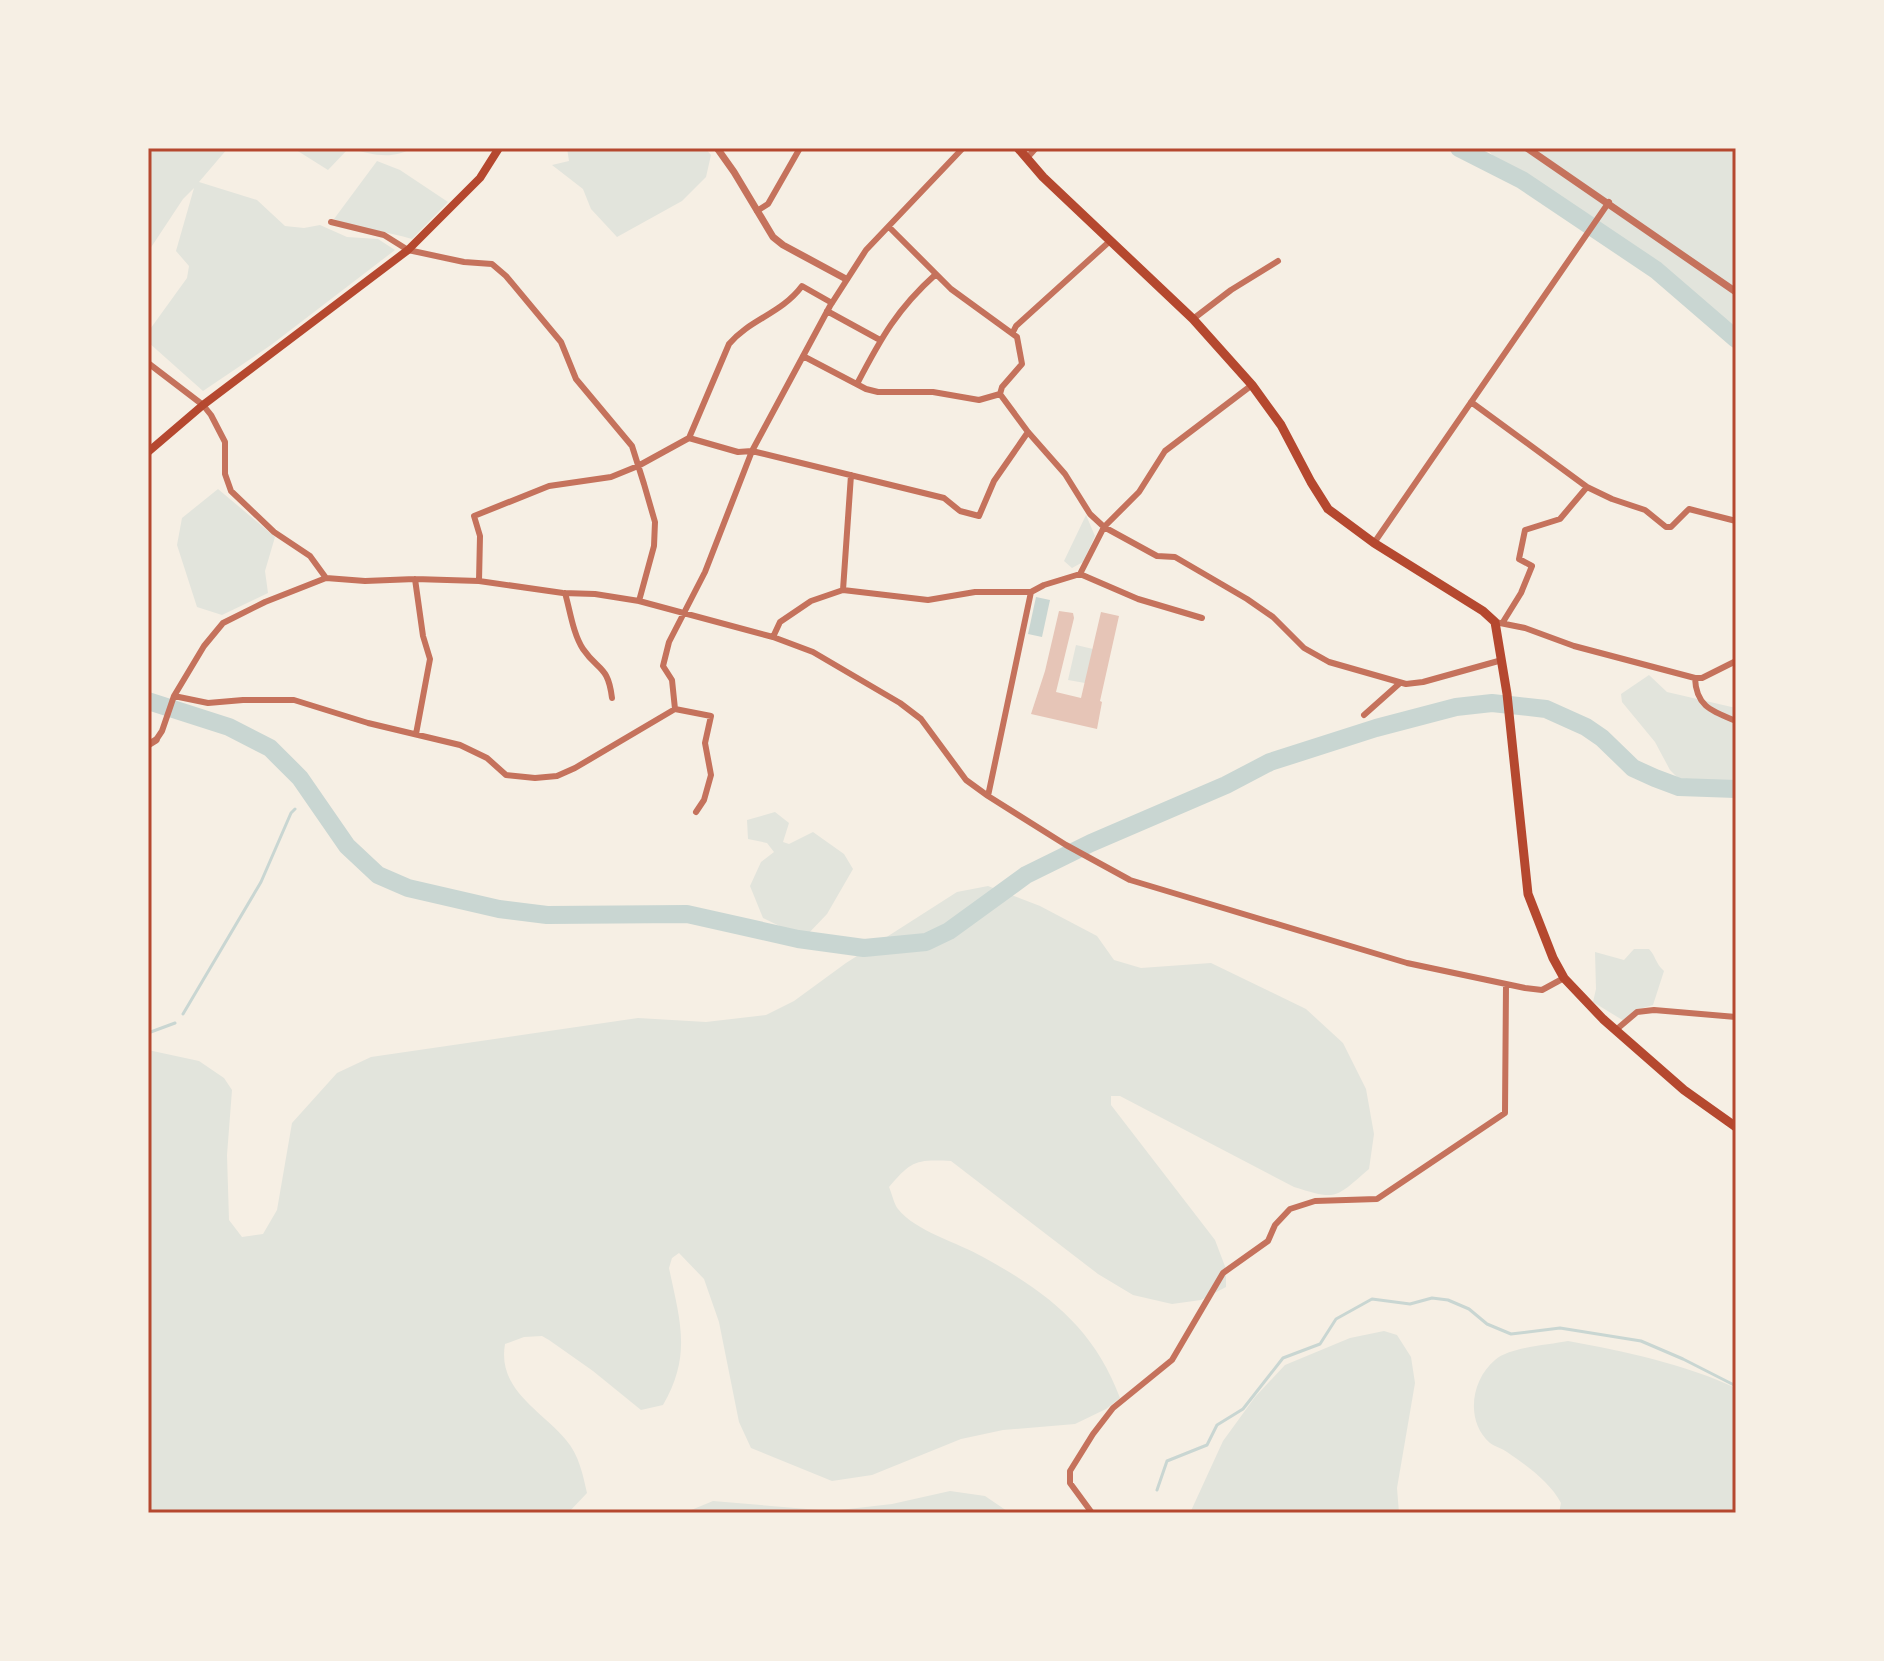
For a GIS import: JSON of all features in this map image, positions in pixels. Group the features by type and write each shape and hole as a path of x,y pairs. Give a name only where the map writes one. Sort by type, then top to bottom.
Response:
{"main road":[{"path":"148,452 203,405 408,250 480,178 499,148"},
{"path":"1018,148 1193,319 1252,385 1281,425 1328,509 1374,543 1499,622 1528,894 1564,978 1587,1004 1684,1090 1736,1127"}],"street":[{"path":"717,148 773,237 846,279"},
{"path":"757,211 768,204 800,148"},
{"path":"675,709 672,680 663,666 669,642 705,572 752,451 827,311 866,250 963,148"},
{"path":"1027,158 1036,148"},
{"path":"1527,148 1736,292"},
{"path":"1374,543 1609,202"},
{"path":"331,222 384,235 408,250 464,262 492,264 506,276 561,342 576,379 632,446 655,522 654,546 639,601"},
{"path":"889,227 951,289 1017,337 1022,364 1002,387 1000,394"},
{"path":"1013,332 1110,241"},
{"path":"1193,319 1231,290 1278,261"},
{"path":"857,384 880,340 910,297 936,274"},
{"path":"479,581 480,536 474,516 549,486 611,477 689,438 729,344 738,334 782,308 802,286 832,303"},
{"path":"827,311 880,340"},
{"path":"803,356 878,392 933,392 972,399 1000,394"},
{"path":"148,363 203,405 221,430 225,442 225,474 231,491 274,532 310,556 326,578"},
{"path":"1080,574 1104,527 1139,492 1165,451 1252,385"},
{"path":"1000,394 1028,432 1058,464 1090,514 1104,527 1157,556 1175,557 1235,591 1273,617 1304,648 1329,662 1400,683 1423,682 1502,660"},
{"path":"1471,402 1587,487 1645,510 1666,527 1671,527 1689,509 1736,521"},
{"path":"689,438 738,452 752,451 944,498 960,511 979,516 994,481 1028,432"},
{"path":"843,590 851,475"},
{"path":"1587,487 1560,519 1525,530 1519,559 1532,566 1521,593 1499,622 1574,646 1695,678 1702,678 1736,661"},
{"path":"773,637 780,622 811,601 843,590 928,600 975,592 1031,592 1080,574 1138,599 1202,618"},
{"path":"148,745 156,740 174,698 204,646 223,623 265,602 326,578 479,581 639,601 773,637 813,652 900,703 921,719 966,780 988,796 1066,845 1130,880 1407,963 1542,990 1564,978"},
{"path":"415,579 423,636 430,659 416,734"},
{"path":"988,796 1031,592"},
{"path":"565,593 578,640 584,651 606,673 612,698"},
{"path":"1695,678 1696,696 1704,705 1736,721"},
{"path":"1364,715 1400,683"},
{"path":"174,698 208,703 294,700 348,718 460,745 487,758 506,775 527,778 557,776 675,709 711,716 705,743 711,775 704,800 696,812"},
{"path":"1092,1513 1070,1483 1070,1471 1113,1408 1172,1360 1223,1273 1268,1241 1275,1225 1290,1209 1315,1201 1377,1199 1505,1113 1506,985"},
{"path":"1617,1029 1637,1012 1654,1010 1736,1017"}],"shaded area":[{"path":"148,148 228,148 199,182 257,200 285,226 304,228 320,225 347,237 378,239 395,250 271,345 203,391 148,342 148,332 187,278 189,266 176,251 194,188 183,199 148,252"},
{"path":"293,148 349,148 328,170"},
{"path":"349,148 413,148 382,155"},
{"path":"567,148 705,148 711,155 706,177 682,201 617,237 591,209 583,189 552,165 569,161"},
{"path":"1486,148 1736,148 1736,327 1496,159"},
{"path":"377,161 400,170 448,202 412,239 334,219"},
{"path":"218,489 275,537 265,571 268,593 222,615 197,607 177,545 182,518"},
{"path":"1086,515 1095,536 1083,562 1072,568 1064,561"},
{"path":"1036,597 1050,600 1042,637 1028,634"},
{"path":"1076,645 1093,649 1085,683 1068,680"},
{"path":"1649,675 1667,692 1736,708 1736,786 1685,785 1670,770 1655,742 1622,702 1621,694"},
{"path":"775,812 789,823 783,842 789,844 813,832 844,854 853,869 827,914 807,935 792,932 763,918 750,886 761,862 774,852 767,843 748,839 747,820"},
{"path":"988,886 1040,906 1097,936 1114,960 1141,968 1211,963 1306,1009 1343,1043 1366,1089 1374,1134 1369,1169 1342,1191 1328,1195 1294,1187 1120,1096 1111,1096 1111,1105 1215,1240 1226,1269 1226,1287 1201,1300 1172,1304 1133,1295 1098,1274 951,1161 922,1161 909,1167 889,1187 898,1209 915,1224 1006,1270 1066,1314 1097,1351 1120,1398 1106,1409 1075,1424 1003,1430 961,1439 872,1475 832,1481 751,1448 739,1422 719,1322 704,1279 679,1253 672,1258 669,1268 680,1321 681,1354 672,1387 663,1405 641,1410 593,1371 542,1336 524,1337 505,1344 504,1360 514,1387 566,1440 580,1465 587,1493 568,1513 148,1513 148,1050 199,1061 224,1078 232,1090 227,1155 229,1220 242,1237 263,1234 277,1210 292,1123 337,1073 371,1057 638,1018 706,1022 766,1015 794,1001 846,963 957,892"},
{"path":"1634,949 1649,949 1664,971 1653,1005 1636,1010 1624,1021 1593,1002 1596,989 1595,952 1624,960"},
{"path":"1384,1331 1397,1335 1411,1357 1415,1383 1397,1488 1399,1513 1190,1513 1223,1441 1255,1397 1285,1365 1350,1338"},
{"path":"1568,1341 1654,1359 1736,1388 1736,1513 1559,1513 1561,1503 1544,1481 1530,1468 1490,1443 1482,1434 1474,1412 1476,1389 1487,1368 1510,1352"},
{"path":"950,1491 985,1496 1010,1513 684,1513 713,1501 831,1511 892,1504"}],"building":[{"path":"1059,611 1073,613 1074,618 1056,692 1081,698 1101,612 1119,616 1100,701 1097,729 1031,714"}],"waterway":[{"path":"1459,148 1522,180 1656,270 1736,339"},
{"path":"148,701 229,727 270,748 300,778 347,846 378,875 408,888 499,909 547,915 687,914 798,939 864,948 926,942 949,931 1026,875 1270,762 1376,728 1456,707 1492,703 1546,709 1586,727 1633,768 1655,778 1679,787 1736,789"},
{"path":"308,801 314,797"},
{"path":"183,1014 261,882 295,809"},
{"path":"148,1033 175,1023"},
{"path":"1157,1490 1167,1461 1207,1445 1217,1425 1243,1409 1283,1358 1320,1344 1336,1319 1372,1299 1410,1304 1432,1298 1448,1300 1469,1309 1487,1324 1511,1334 1560,1328 1641,1341 1736,1386"}]}
